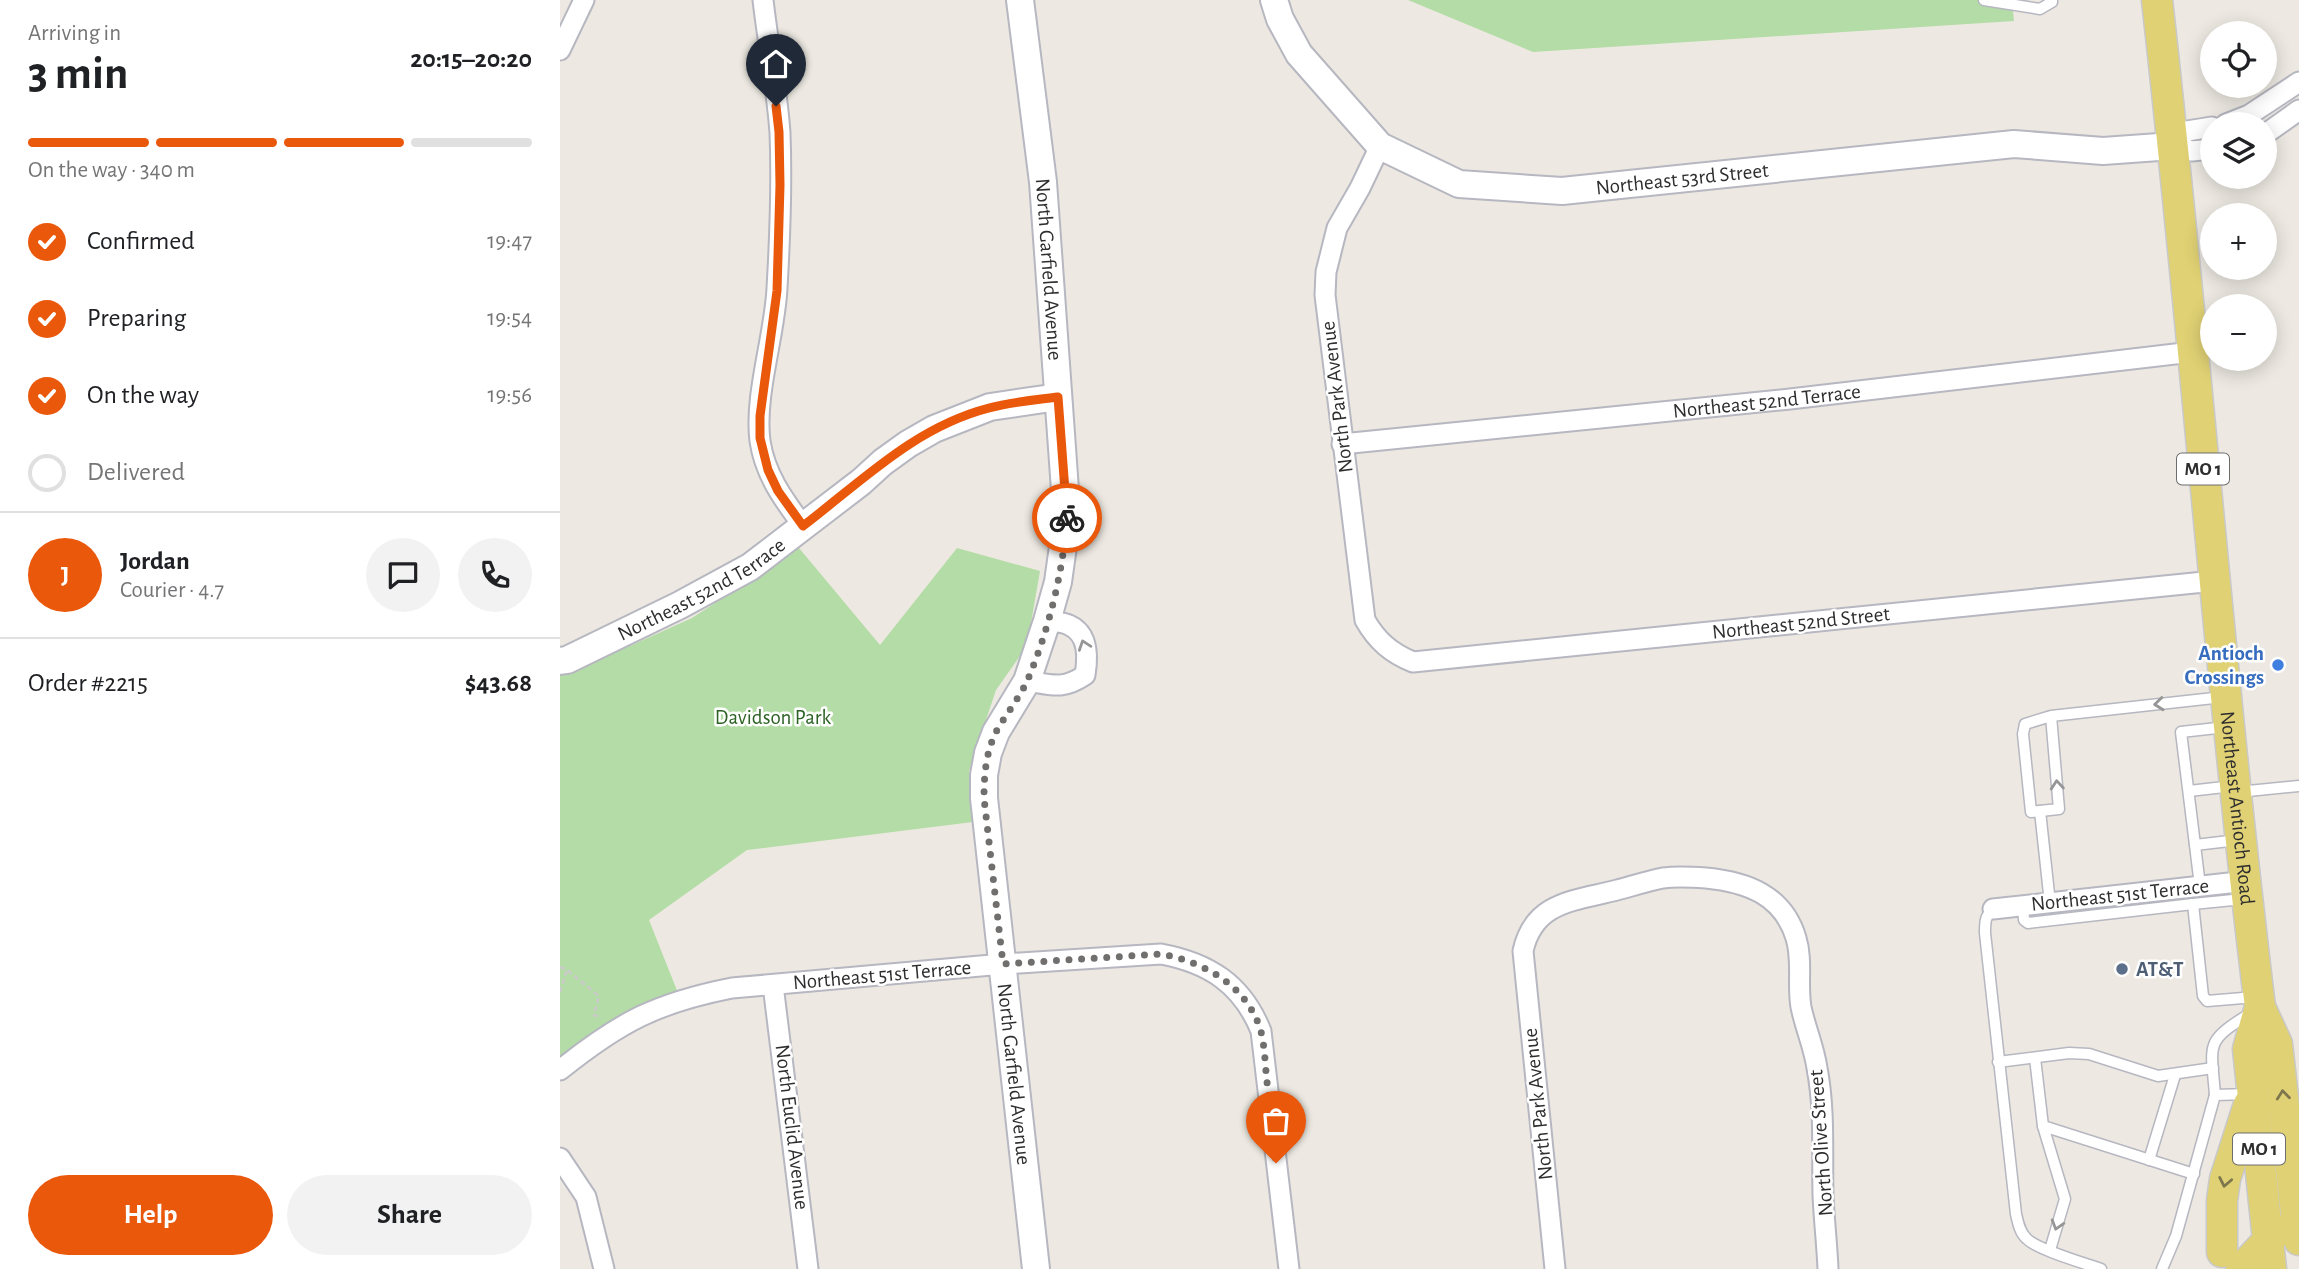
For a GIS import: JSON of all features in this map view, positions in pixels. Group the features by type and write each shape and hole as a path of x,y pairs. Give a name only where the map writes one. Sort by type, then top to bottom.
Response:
{"main road":[{"name":"MO 1","path":"2157,0 2173,146"},
{"name":"Northeast Antioch Road","path":"2173,146 2214,581 2260,1002 2248,1049 2253,1093"},
{"name":"MO 1","path":"2260,1002 2277,1044 2295,1171 2298,1220"},
{"path":"2277,1044 2299,1064"},
{"name":"MO 1","path":"2253,1093 2270,1255"},
{"path":"2223,1263 2222,1201 2225,1179 2253,1093"},
{"path":"2223,1263 2265,1204 2295,1171"},
{"path":"2223,1263 2270,1255 2298,1220"}],"street":[{"path":"560,50 584,0"},
{"path":"763,0 779,132 780,211 777,291 760,416 760,438 768,470 778,491 803,526"},
{"name":"North Garfield Avenue","path":"1020,0 1043,182 1067,518 1058,582 1047,621 1027,681 996,732 988,753 984,798 1036,1269"},
{"name":"Northeast 53rd Street","path":"1274,0 1280,19 1299,54 1380,146 1459,184 1562,191 2014,144 2103,151 2173,146 2200,150"},
{"path":"2254,112 2299,82"},
{"path":"2277,128 2299,110"},
{"name":"Northeast 53rd Street","path":"2173,146 2187,131 2200,129"},
{"name":"North Park Avenue","path":"1380,146 1337,228 1326,272 1325,295 1365,620 1377,638 1390,650"},
{"name":"Northeast 52nd Terrace","path":"1342,444 1790,399 2192,352"},
{"name":"Northeast 52nd Terrace","path":"560,661 680,605 750,567 883,462 934,429 990,407 1058,397"},
{"name":"Northeast 52nd Street","path":"1390,650 1413,662 2214,581"},
{"path":"1027,681 1058,687 1085,675 1088,655 1083,636 1069,625 1047,621"},
{"name":"North Park Avenue","path":"1555,1269 1523,951 1526,939 1538,919 1557,905 1664,878 1727,880 1751,888 1773,902"},
{"name":"Northeast 51st Terrace","path":"1993,909 2050,902 2248,890"},
{"name":"North Olive Street","path":"1773,902 1787,918 1796,939 1800,962 1798,985 1801,1008 1818,1069 1828,1269"},
{"name":"Northeast 51st Terrace","path":"560,1070 597,1041 651,1010 691,996 732,988 1003,964 1161,954 1185,959 1220,976 1244,999 1261,1031 1289,1269"},
{"name":"North Euclid Avenue","path":"774,985 808,1269"},
{"path":"560,1158 586,1197 604,1269"}],"lane":[{"path":"1984,0 2039,9 2052,0"},
{"path":"2051,716 2059,808 2031,812 2023,727 2031,721 2051,716 2227,697"},
{"path":"2230,727 2182,732 2195,845 2203,996 2207,1001 2260,1002"},
{"path":"2189,791 2299,786"},
{"path":"2040,811 2050,902"},
{"path":"2195,845 2242,839"},
{"path":"2023,906 2024,919 2028,923 2196,895"},
{"path":"1993,909 1987,913 1985,933 2016,1214 2021,1230 2028,1240 2101,1269"},
{"path":"2162,1269 2176,1236 2215,1096 2212,1054 2216,1037 2260,1002"},
{"path":"1998,1062 2089,1054 2158,1076 2213,1068"},
{"path":"2035,1058 2043,1126 2065,1199 2050,1250"},
{"path":"2150,1160 2175,1075"},
{"path":"2215,1096 2253,1093"},
{"path":"2043,1126 2194,1174"}],"path":[{"path":"560,967 599,996 594,1015 624,1024"},
{"path":"560,992 567,970"}],"green space":[{"path":"1408,0 2012,0 2014,21 1533,52"},
{"name":"Davidson Park","path":"799,548 880,645 957,548 1040,571 1027,646 996,690 969,771 973,822 747,850 649,920 678,993 591,1033 560,1056 560,672 592,663 692,618"}],"way so far":[{"path":"1067,518 1058,582 1047,621 1027,681 996,732 984,775 984,798 1003,964 1161,954 1185,959 1220,976 1244,999 1261,1031 1276,1163"}],"place":[{"name":"Antioch Crossings","path":"2278,665"},
{"name":"AT&T","path":"2122,969"}],"route":[{"path":"776,106 780,185 777,291 760,416 760,438 768,470 778,491 803,526 883,462 934,429 990,407 1058,397 1067,518"}]}
